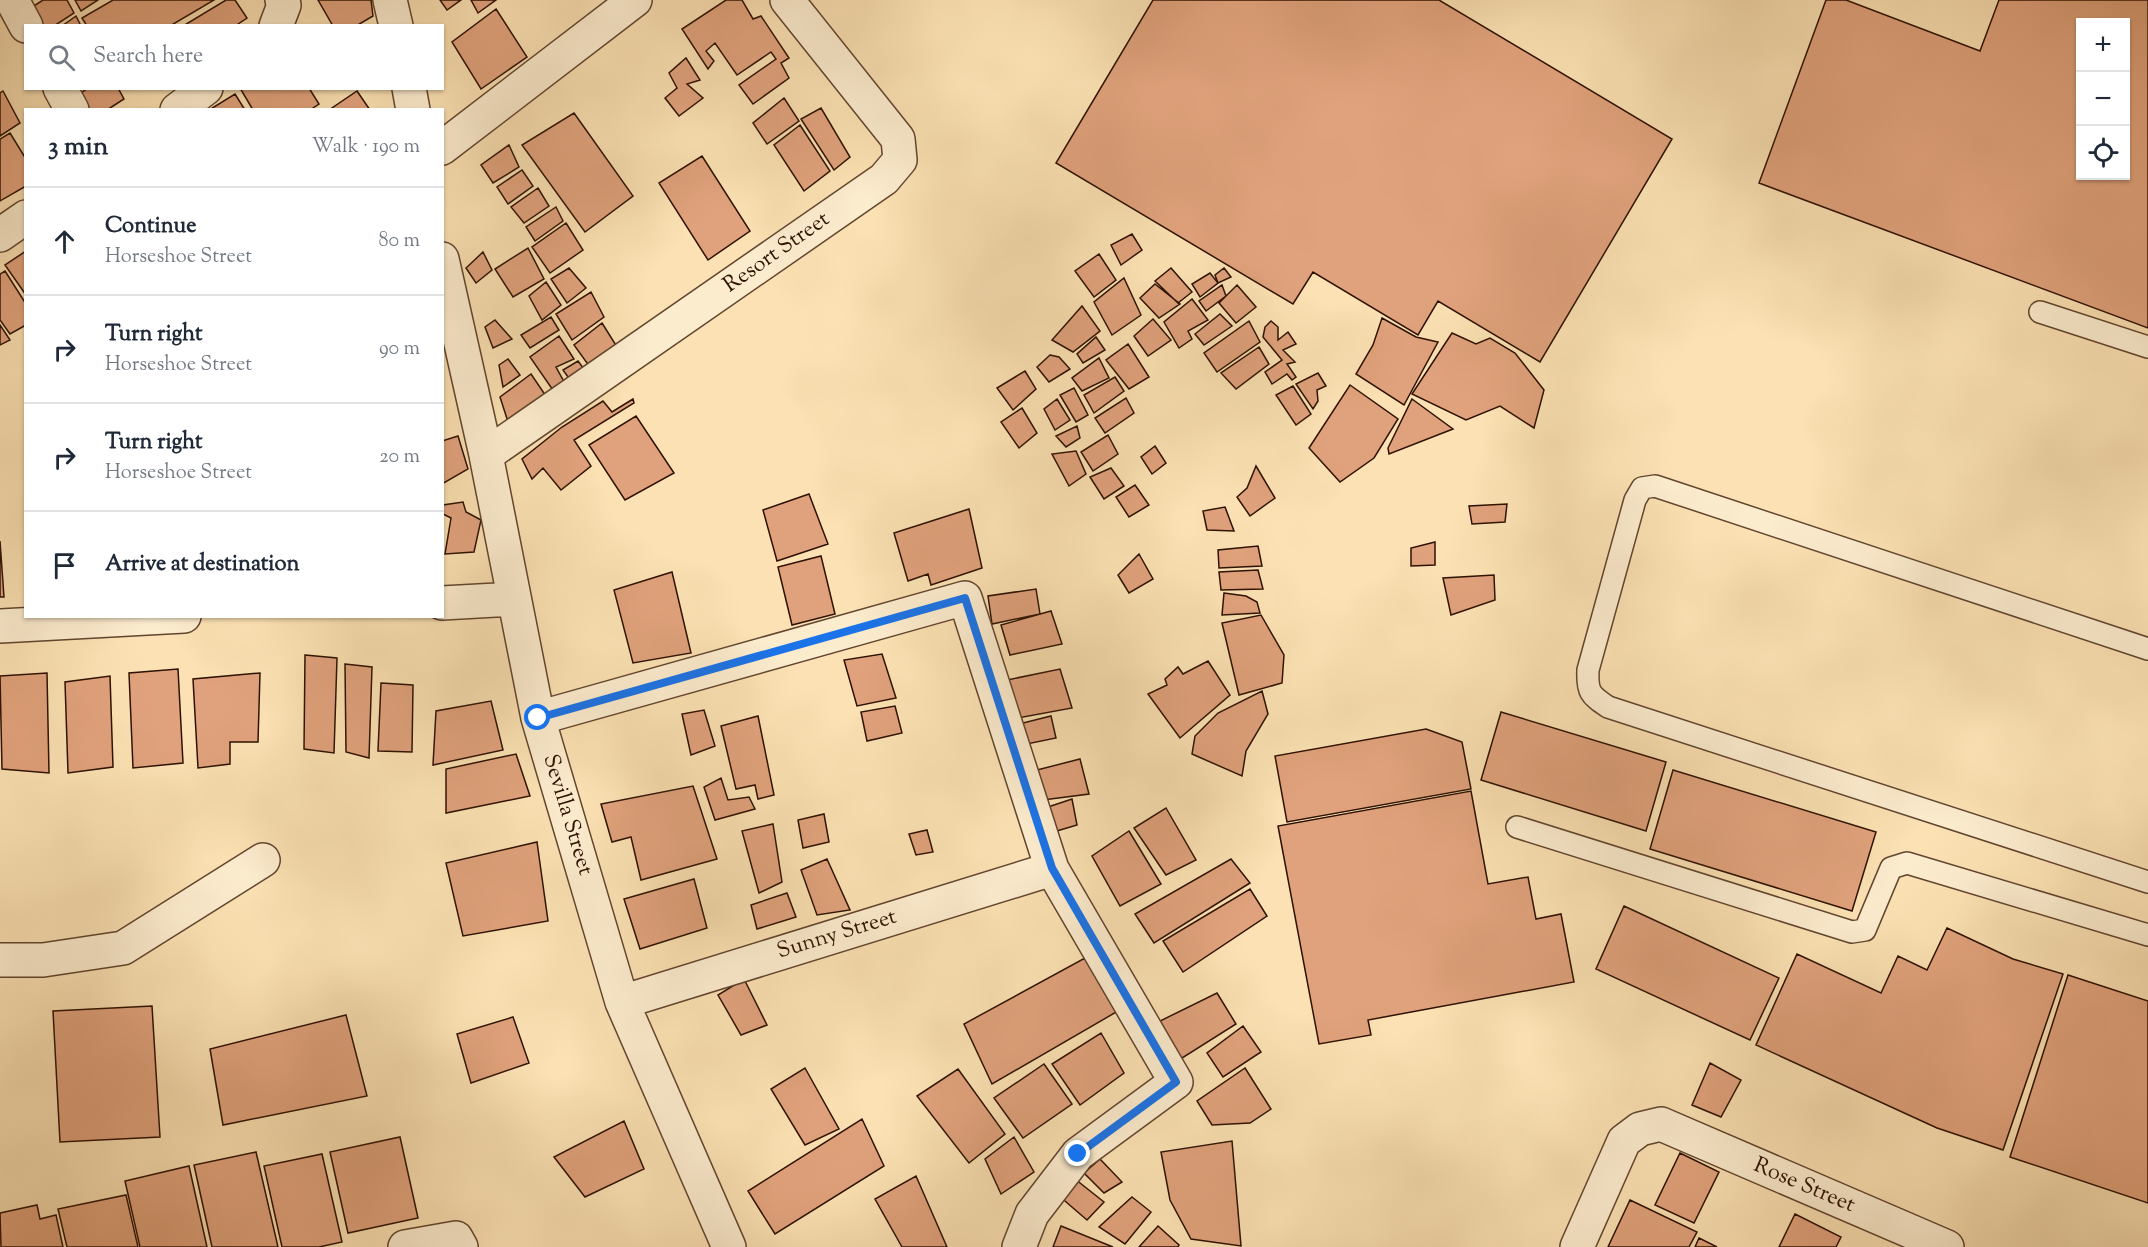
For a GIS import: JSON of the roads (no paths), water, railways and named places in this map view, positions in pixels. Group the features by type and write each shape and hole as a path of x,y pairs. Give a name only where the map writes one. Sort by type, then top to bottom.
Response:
{"street":[{"path":"12,0 25,24"},
{"path":"277,24 284,5 282,0"},
{"path":"390,0 396,24"},
{"path":"444,146 635,0"},
{"name":"Resort Street","path":"486,455 884,179 900,160 898,139 787,0"},
{"path":"61,90 71,108"},
{"path":"180,108 203,90"},
{"path":"409,90 413,108"},
{"path":"0,235 24,218"},
{"name":"Sevilla Street","path":"444,268 486,455 538,718 622,1002 729,1247"},
{"path":"538,718 965,598 1052,868 1176,1082 1078,1154 1032,1214 1019,1247"},
{"path":"444,603 513,599"},
{"path":"0,626 147,618"},
{"path":"0,960 43,960 123,948 263,860"},
{"name":"Sunny Street","path":"622,1002 1052,868"},
{"name":"Rose Street","path":"1577,1247 1624,1141 1640,1129 1661,1124 1947,1247"},
{"path":"405,1247 459,1242"}],"lane":[{"path":"2040,312 2148,347"},
{"path":"2148,649 1655,486 1642,488 1635,500 1588,670 1587,685 1592,696 1608,707 2148,882"},
{"path":"1517,827 1852,932 1865,930 1891,868 1907,863 2148,935"}]}
